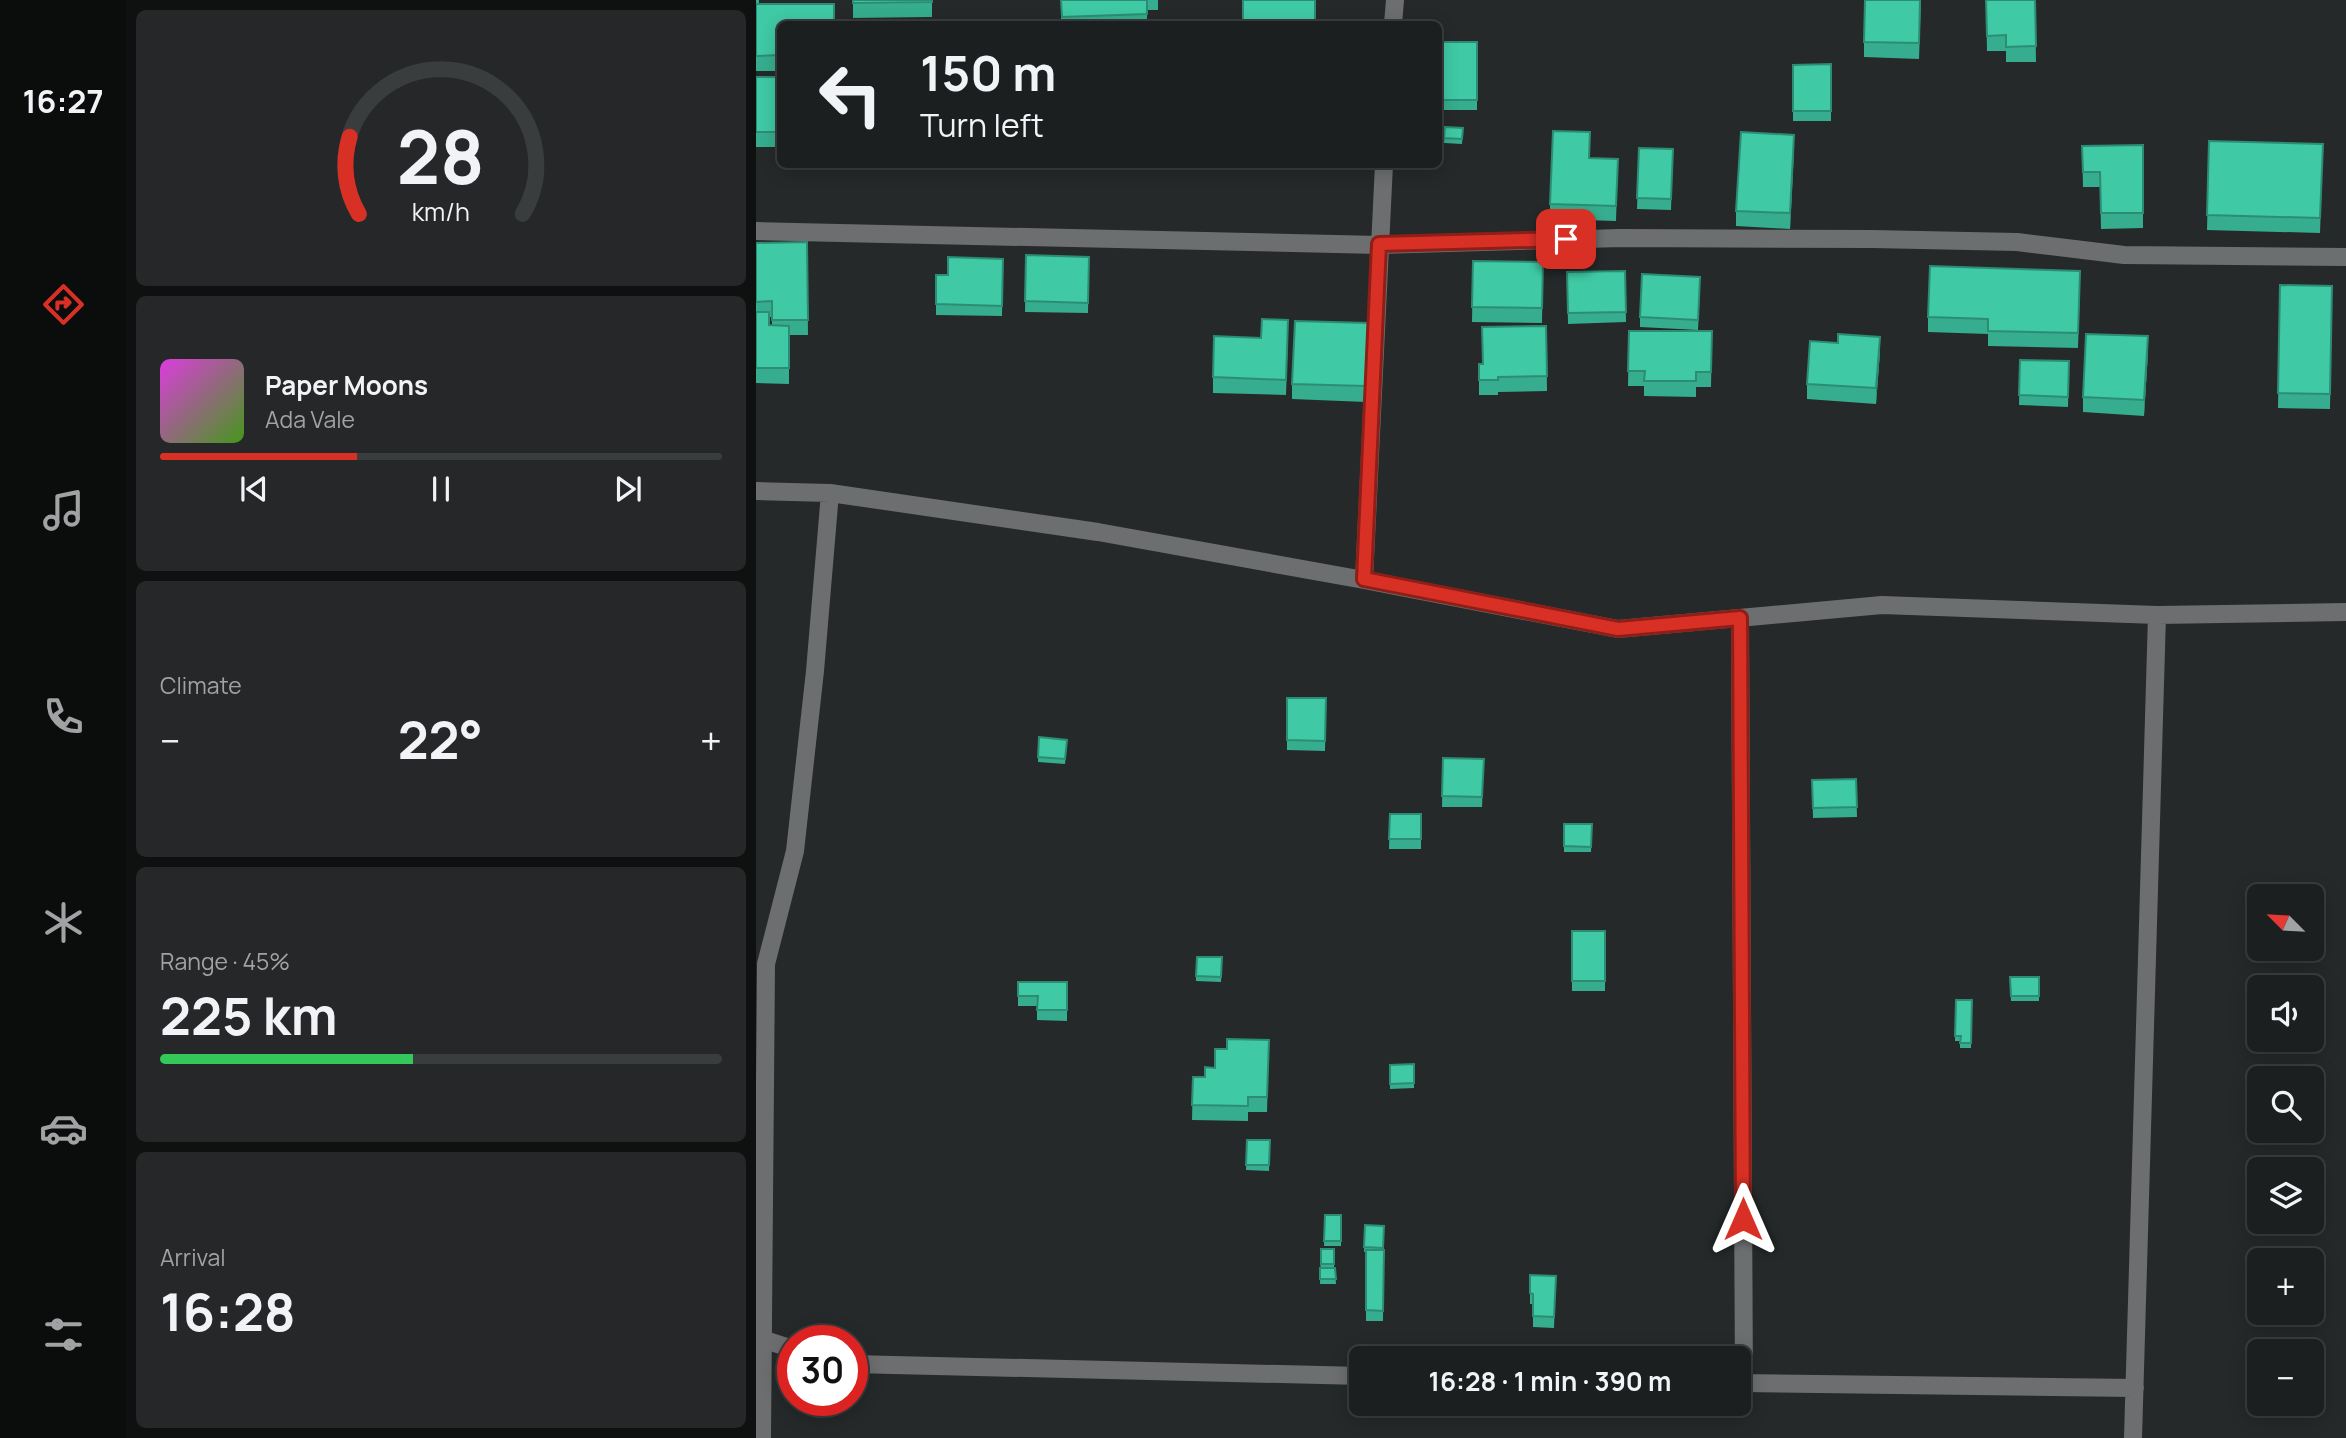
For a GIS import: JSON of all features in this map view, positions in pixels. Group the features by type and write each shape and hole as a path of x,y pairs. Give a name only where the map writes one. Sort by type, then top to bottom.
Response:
{"street":[{"path":"1393,21 1395,0"},
{"path":"1364,579 1384,168"},
{"path":"756,232 1379,244 1620,238 1872,239 2017,242 2124,255 2346,257"},
{"path":"756,491 830,493 1098,532 1364,579 1618,629 1882,605 2157,615 2346,612"},
{"path":"762,1438 766,964 795,851 815,671 830,493"},
{"path":"2133,1438 2157,615"},
{"path":"1740,618 1742,1346"},
{"path":"762,1339 777,1344"},
{"path":"868,1364 1349,1376"},
{"path":"1751,1383 2135,1388"}],"building":[{"path":"853,0 932,0 932,2 853,3"},
{"path":"1061,0 1147,0 1147,14 1062,17"},
{"path":"1243,0 1315,0 1315,21 1243,21"},
{"path":"1865,0 1920,0 1919,43 1864,42"},
{"path":"1986,0 2035,0 2036,46 2006,47 2006,35 1987,36"},
{"path":"756,4 834,4 834,21 777,21 777,55 756,56"},
{"path":"1442,42 1477,42 1477,100 1442,100"},
{"path":"1831,64 1831,111 1793,111 1793,65"},
{"path":"756,77 777,77 777,132 756,132"},
{"path":"1445,127 1463,128 1462,139 1444,138"},
{"path":"1553,131 1590,132 1589,158 1618,159 1616,206 1550,204"},
{"path":"1741,132 1794,135 1790,213 1736,211"},
{"path":"2209,141 2323,144 2320,218 2207,215"},
{"path":"2143,145 2143,213 2101,213 2100,172 2083,172 2082,146"},
{"path":"1639,148 1673,149 1671,199 1637,198"},
{"path":"807,242 808,320 772,320 772,301 756,302 756,243"},
{"path":"1026,255 1089,257 1088,303 1025,301"},
{"path":"948,257 1003,259 1002,306 936,304 936,275 948,275"},
{"path":"1473,261 1543,262 1542,308 1472,307"},
{"path":"1930,266 2080,271 2078,333 1988,331 1988,319 1928,317"},
{"path":"1625,271 1626,312 1568,313 1567,272"},
{"path":"1642,274 1700,277 1698,320 1640,317"},
{"path":"2280,285 2332,286 2330,394 2278,393"},
{"path":"756,312 769,312 769,325 789,326 789,368 756,368"},
{"path":"1262,319 1288,320 1286,380 1213,377 1214,336 1261,338"},
{"path":"1295,321 1368,323 1366,386 1292,384"},
{"path":"1546,326 1547,376 1479,380 1479,364 1483,364 1482,327"},
{"path":"1629,331 1712,331 1711,372 1696,372 1696,381 1644,381 1645,371 1628,371"},
{"path":"1838,334 1880,337 1876,388 1807,384 1810,341 1838,343"},
{"path":"2086,334 2148,336 2144,400 2083,397"},
{"path":"2020,360 2069,361 2068,397 2019,395"},
{"path":"1287,698 1326,698 1325,741 1287,740"},
{"path":"1039,737 1067,740 1065,759 1038,757"},
{"path":"1443,758 1484,759 1482,797 1442,796"},
{"path":"1856,779 1857,807 1813,808 1812,780"},
{"path":"1390,814 1421,814 1421,839 1389,839"},
{"path":"1564,824 1592,824 1591,847 1564,846"},
{"path":"1572,931 1605,931 1605,981 1572,981"},
{"path":"1197,957 1222,957 1221,977 1196,976"},
{"path":"2010,977 2039,977 2039,996 2011,996"},
{"path":"1018,982 1067,982 1067,1010 1037,1010 1038,996 1018,996"},
{"path":"1956,1000 1972,1000 1971,1043 1960,1043 1961,1036 1955,1036"},
{"path":"1227,1039 1269,1040 1267,1097 1248,1097 1248,1106 1192,1105 1193,1077 1205,1077 1205,1067 1215,1068 1215,1049 1227,1049"},
{"path":"1414,1064 1414,1083 1390,1084 1390,1065"},
{"path":"1247,1140 1270,1140 1269,1165 1246,1165"},
{"path":"1325,1215 1341,1215 1341,1241 1324,1241"},
{"path":"1365,1225 1384,1226 1383,1248 1364,1247"},
{"path":"1321,1249 1334,1249 1334,1264 1321,1264"},
{"path":"1366,1250 1384,1250 1383,1311 1366,1310"},
{"path":"1320,1268 1335,1268 1336,1279 1320,1279"},
{"path":"1530,1275 1556,1276 1554,1317 1533,1316"}],"route":[{"path":"1566,239 1379,244 1364,579 1618,629 1740,618 1743,1219"}]}
